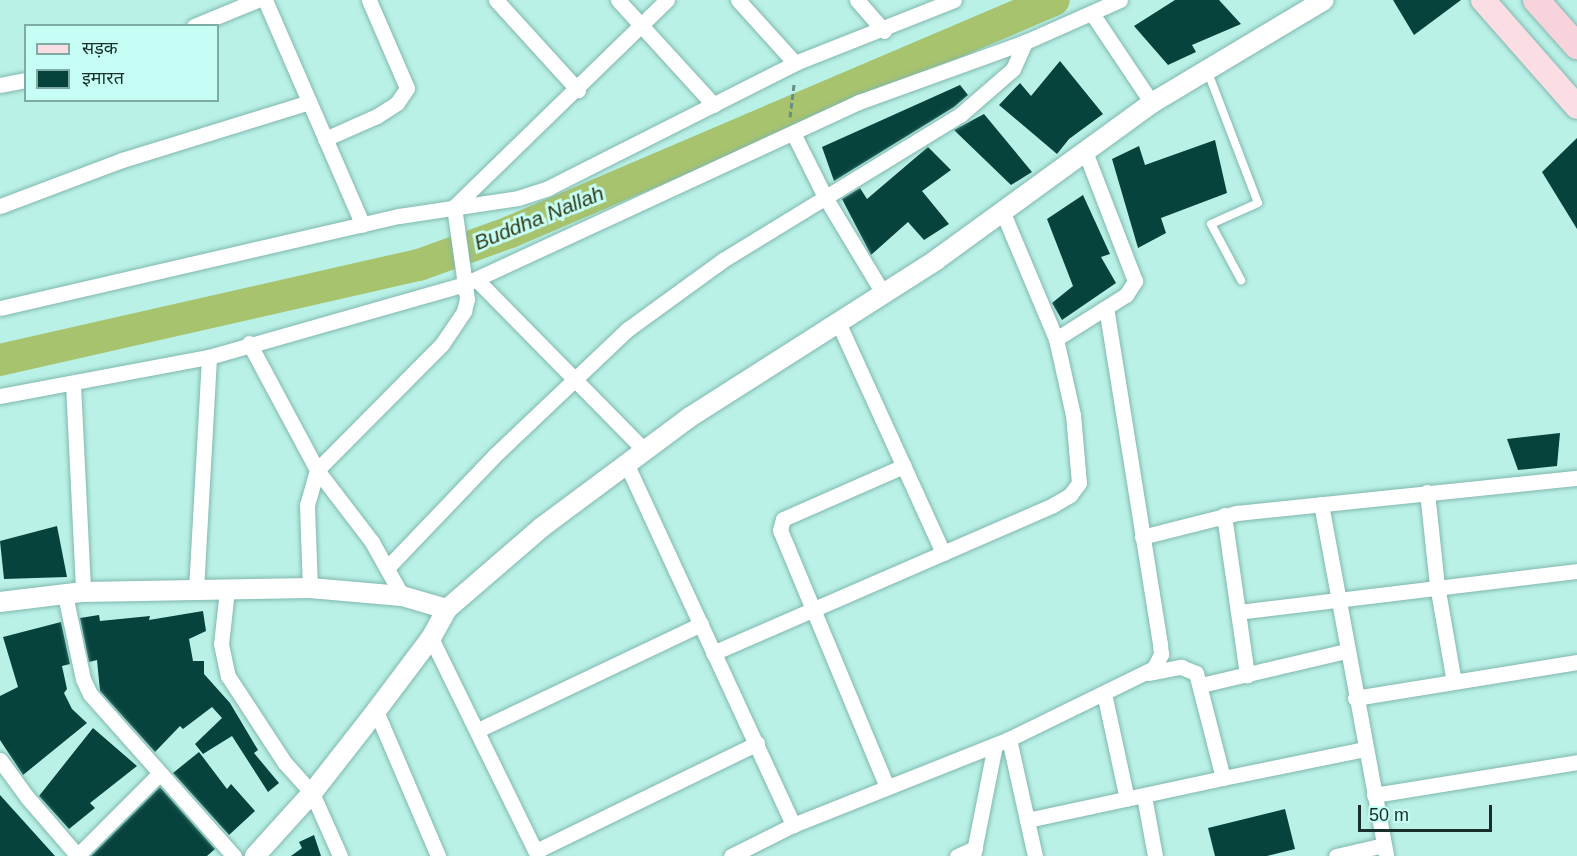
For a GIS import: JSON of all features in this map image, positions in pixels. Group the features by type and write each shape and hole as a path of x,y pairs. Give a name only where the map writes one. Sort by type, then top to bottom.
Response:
{"highway":[{"path":"1536,0 1577,46"}],"main road":[{"path":"1483,0 1577,107"}],"street":[{"path":"199,24 257,0"},
{"path":"265,0 363,225"},
{"path":"325,139 377,116 397,104 407,88 369,0"},
{"path":"496,0 578,90"},
{"path":"618,0 714,105"},
{"path":"310,588 307,505 316,470 457,326 467,299 468,279 454,230 453,207 578,90 667,0"},
{"path":"738,0 795,63"},
{"path":"857,0 884,31"},
{"path":"0,309 363,225 453,207 518,198 548,188 795,63 884,31 954,0"},
{"path":"0,396 209,357 249,343 468,279 791,128 910,82 1025,42 1093,15 1120,0"},
{"path":"255,856 312,793 376,711 431,638 447,609 542,527 644,450 1003,213 1086,154 1152,103 1324,0"},
{"path":"1093,15 1152,103"},
{"path":"387,568 495,455 628,329 678,291 960,115 1013,69 1025,42"},
{"path":"0,85 24,80"},
{"path":"0,206 122,160 309,102"},
{"path":"791,128 825,198 884,293"},
{"path":"1056,339 1133,288 1135,274 1086,154"},
{"path":"713,653 1053,505 1070,495 1079,483 1073,414 1056,339 1003,213"},
{"path":"468,279 575,379 644,450"},
{"path":"1106,308 1161,654 1149,673"},
{"path":"837,321 943,553"},
{"path":"249,343 316,470 372,542 402,596"},
{"path":"196,590 209,357"},
{"path":"74,384 74,593 83,679 90,694 234,856"},
{"path":"626,463 793,825"},
{"path":"887,787 781,538 783,519 904,466"},
{"path":"1142,537 1224,515 1577,478"},
{"path":"1427,492 1437,585 1454,682"},
{"path":"1321,504 1364,749 1385,850 1336,856"},
{"path":"1224,515 1247,675"},
{"path":"1238,612 1437,585 1577,571"},
{"path":"0,602 74,593 310,588 402,596 447,609"},
{"path":"227,590 221,644 228,676 285,763 312,793 340,856"},
{"path":"478,729 701,624"},
{"path":"431,638 478,729 537,853 757,743"},
{"path":"1201,685 1346,651"},
{"path":"1355,698 1577,662"},
{"path":"731,856 793,825 1002,742 1149,673 1188,667 1196,673 1201,685 1223,778"},
{"path":"1104,693 1127,799"},
{"path":"376,711 438,856"},
{"path":"1002,742 1035,856"},
{"path":"957,856 974,852 1002,742"},
{"path":"1026,820 1364,749"},
{"path":"0,760 27,797 78,856 160,773"},
{"path":"1374,795 1577,762"},
{"path":"1144,796 1155,856"}],"lane":[{"path":"1207,68 1258,202 1211,224 1241,280"}],"path":[{"path":"791,128 793,86"}],"building":[{"path":"1175,0 1219,0 1241,24 1192,45 1196,52 1168,65 1134,26"},
{"path":"1393,0 1461,0 1414,35"},
{"path":"1060,61 1103,114 1069,139 1057,154 999,105 1020,83 1031,96"},
{"path":"960,85 968,95 954,107 834,181 822,147"},
{"path":"984,114 1032,172 1011,185 954,130"},
{"path":"1577,138 1577,229 1542,172"},
{"path":"1215,140 1227,193 1161,218 1166,233 1138,248 1112,159 1139,146 1145,165"},
{"path":"928,147 951,170 922,191 949,224 924,240 908,222 871,255 842,199 860,188 867,199"},
{"path":"1083,195 1110,254 1101,257 1116,283 1062,320 1052,303 1073,286 1047,219"},
{"path":"1560,433 1557,466 1518,470 1507,439"},
{"path":"57,526 67,577 4,579 0,541"},
{"path":"203,611 206,631 189,639 193,661 204,661 204,674 230,703 258,750 254,753 279,783 268,792 232,736 203,754 195,744 222,718 212,707 183,729 180,726 155,752 100,691 97,660 89,662 80,618 99,615 100,621 150,616 149,620"},
{"path":"61,622 70,664 62,666 67,689 64,693 72,709 87,723 23,775 0,740 0,696 18,687 3,637"},
{"path":"93,728 137,766 90,803 95,808 69,829 39,796"},
{"path":"199,752 227,789 231,784 255,811 229,835 173,773"},
{"path":"160,787 215,849 207,856 91,856"},
{"path":"0,795 55,856 0,856"},
{"path":"1285,809 1295,849 1267,856 1215,856 1208,828"},
{"path":"314,835 321,856 291,856 302,848 299,842"}],"waterway":[{"name":"Buddha Nallah","path":"0,360 419,265 510,232 1054,0"}]}
